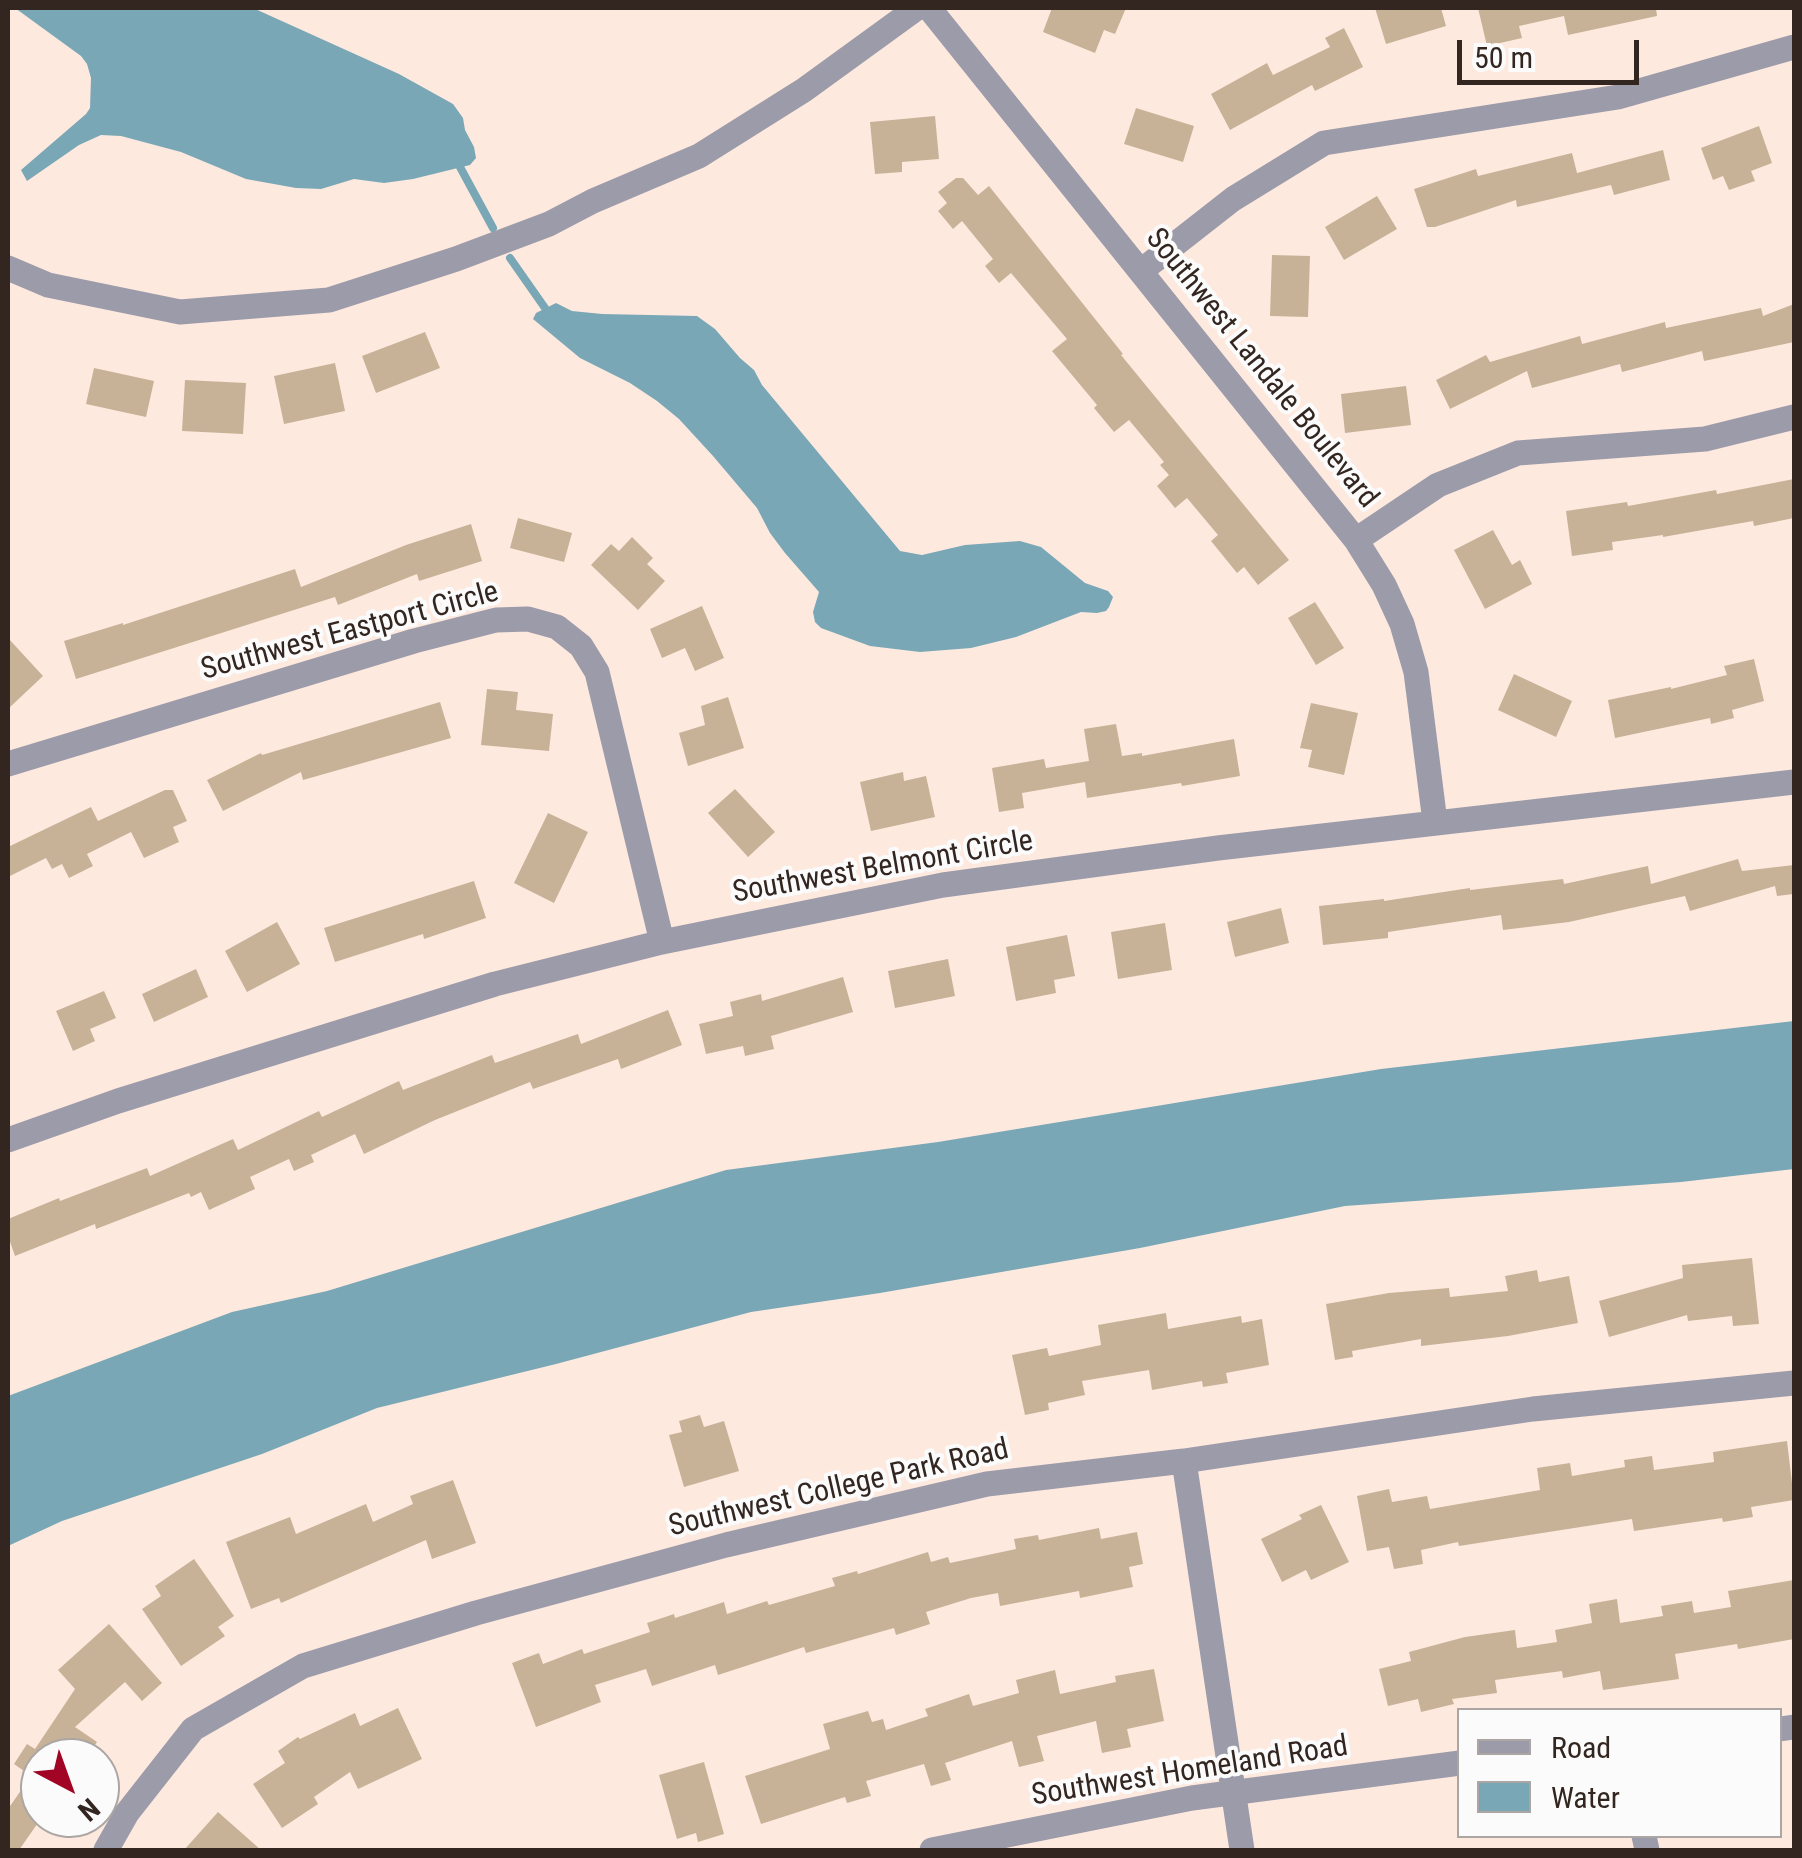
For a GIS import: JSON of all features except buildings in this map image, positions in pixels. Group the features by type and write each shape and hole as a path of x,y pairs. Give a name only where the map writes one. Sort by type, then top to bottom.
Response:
{"street":[{"path":"8,268 48,286 180,312 329,300 549,224 699,156 804,90 917,8"},
{"name":"Southwest Landale Boulevard","path":"929,8 1356,540 1384,585 1402,624 1416,672 1435,822"},
{"path":"1141,271 1233,199 1324,143 1618,97 1794,47"},
{"path":"1356,540 1438,485 1518,453 1705,440 1794,416"},
{"name":"Southwest Eastport Circle","path":"8,764 414,641 496,620 528,619 557,627 581,646 598,672 662,942"},
{"name":"Southwest Belmont Circle","path":"8,1140 118,1101 495,984 662,942 943,885 1218,848 1794,782"},
{"name":"Southwest College Park Road","path":"106,1850 127,1814 193,1728 303,1666 476,1613 744,1540 987,1484 1184,1461 1533,1410 1794,1382"},
{"path":"1184,1461 1242,1850"},
{"name":"Southwest Homeland Road","path":"932,1850 1192,1798 1457,1762"}],"water":[{"path":"15,8 253,8 399,74 453,104 463,118 476,158 470,165 413,179 384,183 354,179 321,189 296,188 246,179 181,152 121,136 101,135 79,145 27,181 21,170 90,108 91,78 81,56"},
{"path":"556,303 572,311 602,314 697,316 754,370 762,385 900,551 922,555 965,545 1020,541 1041,547 1085,583 1108,591 1113,597 1109,607 1097,613 1081,612 1016,637 971,648 920,652 870,646 821,628 813,612 819,592 770,533 757,508 679,419 630,383 580,358 533,319 536,313"},
{"path":"1794,1021 1794,1169 1681,1182 1345,1206 1140,1248 751,1312 377,1408 262,1454 62,1521 8,1546 8,1396 232,1312 327,1291 726,1170 938,1142 1381,1069"}],"waterway":[{"path":"460,167 493,228"},
{"path":"510,258 545,308"}]}
